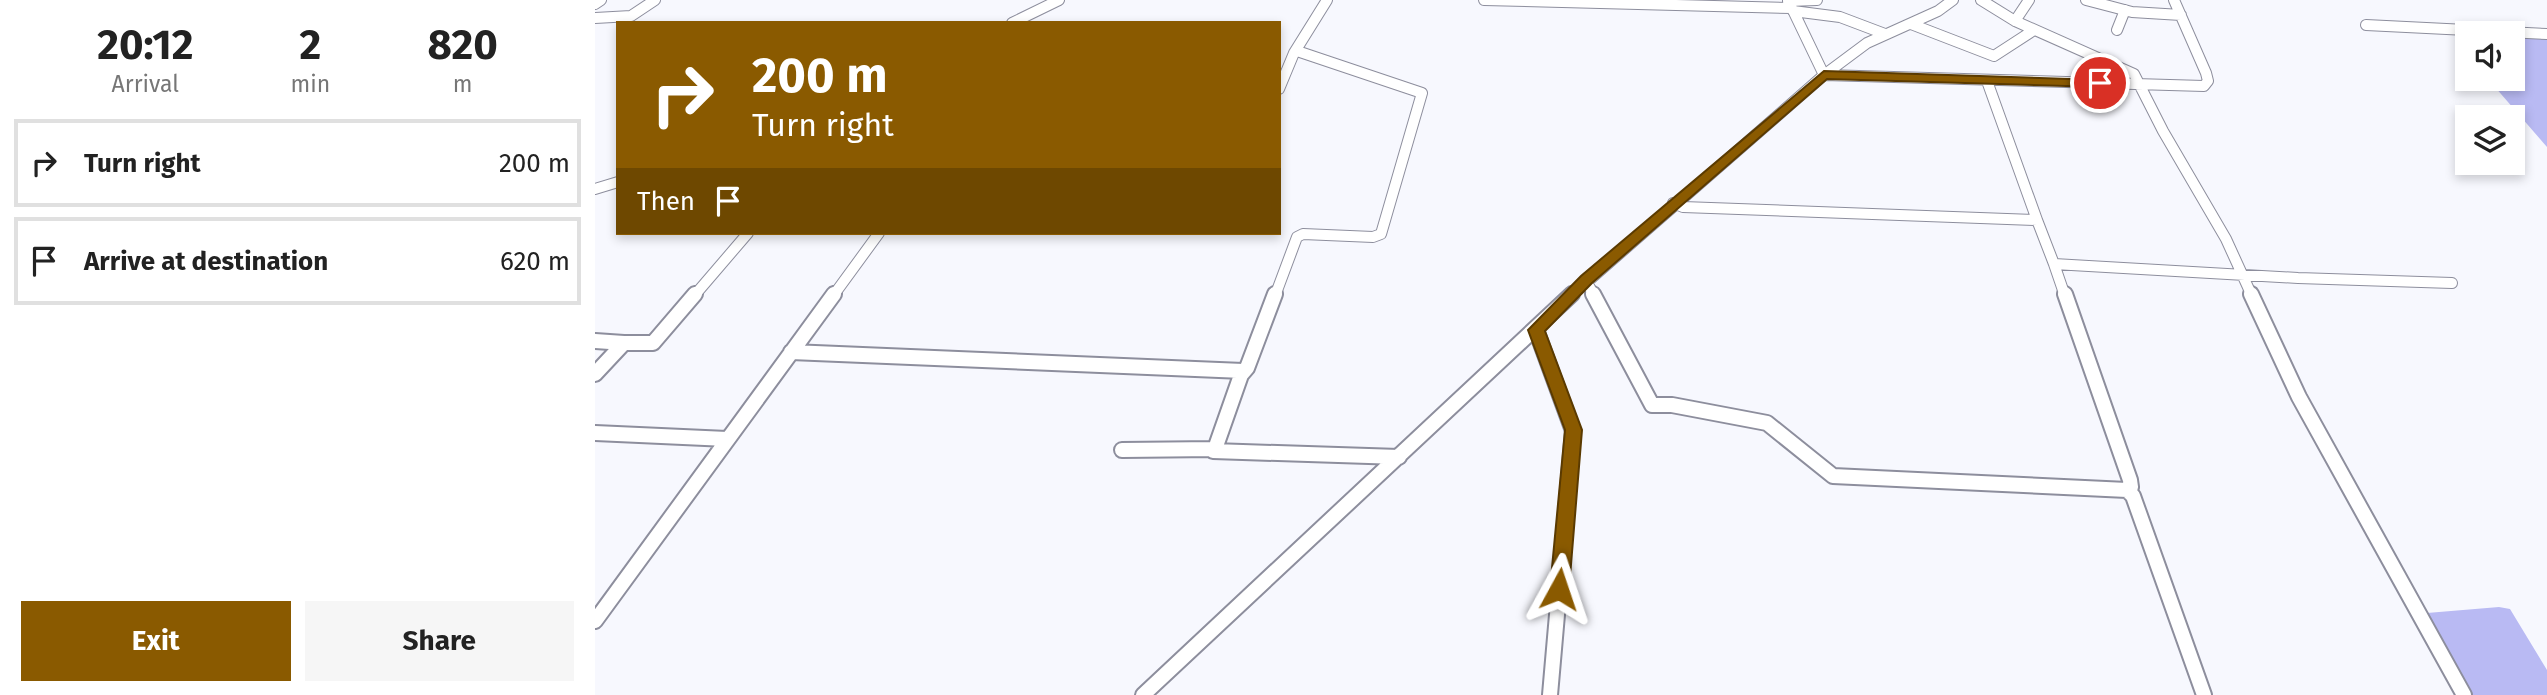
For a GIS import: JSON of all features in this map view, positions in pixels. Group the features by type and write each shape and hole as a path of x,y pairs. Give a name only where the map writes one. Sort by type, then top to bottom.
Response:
{"street":[{"path":"595,4 601,0"},
{"path":"595,18 631,16 655,0"},
{"path":"1016,21 1059,0"},
{"path":"1281,85 1327,0"},
{"path":"1485,0 1790,5 1817,0"},
{"path":"1143,695 1536,330 1586,280 1673,204 1858,49 1953,0"},
{"path":"1981,0 2015,21 2129,71 2139,84 2244,275 2299,397 2464,695"},
{"path":"2015,21 2029,0"},
{"path":"2086,0 2110,3 2125,10 2181,15"},
{"path":"1824,75 2198,86 2207,84 2206,73 2174,0"},
{"path":"1790,5 1840,17 1885,34"},
{"path":"1790,5 1824,75"},
{"path":"2117,30 2125,10"},
{"path":"1911,24 1990,56 1999,56 2034,30"},
{"path":"2366,25 2547,34"},
{"path":"1213,451 1299,235 1373,237 1381,233 1422,93 1297,51"},
{"path":"1987,81 2131,484 2127,490"},
{"path":"595,190 616,183"},
{"path":"1673,204 1683,207 2037,219"},
{"path":"595,341 653,344 746,235"},
{"path":"595,621 878,235"},
{"path":"2054,264 2452,283"},
{"path":"1586,280 1652,405 1672,405 1767,423 1833,476 2127,490 2133,496 2204,695"},
{"path":"1536,330 1573,430 1550,695"},
{"path":"595,373 624,343"},
{"path":"791,352 1243,371"},
{"path":"595,433 727,439"},
{"path":"1122,450 1399,457"}],"shaded area":[{"path":"2525,34 2547,35 2547,147 2525,122 2525,105 2511,105 2498,91 2525,91"},
{"path":"2499,607 2510,609 2547,670 2547,695 2471,695 2427,613"}],"route":[{"path":"1559,589 1573,430 1536,330 1586,280 1824,75 1922,80 2100,83"}]}
